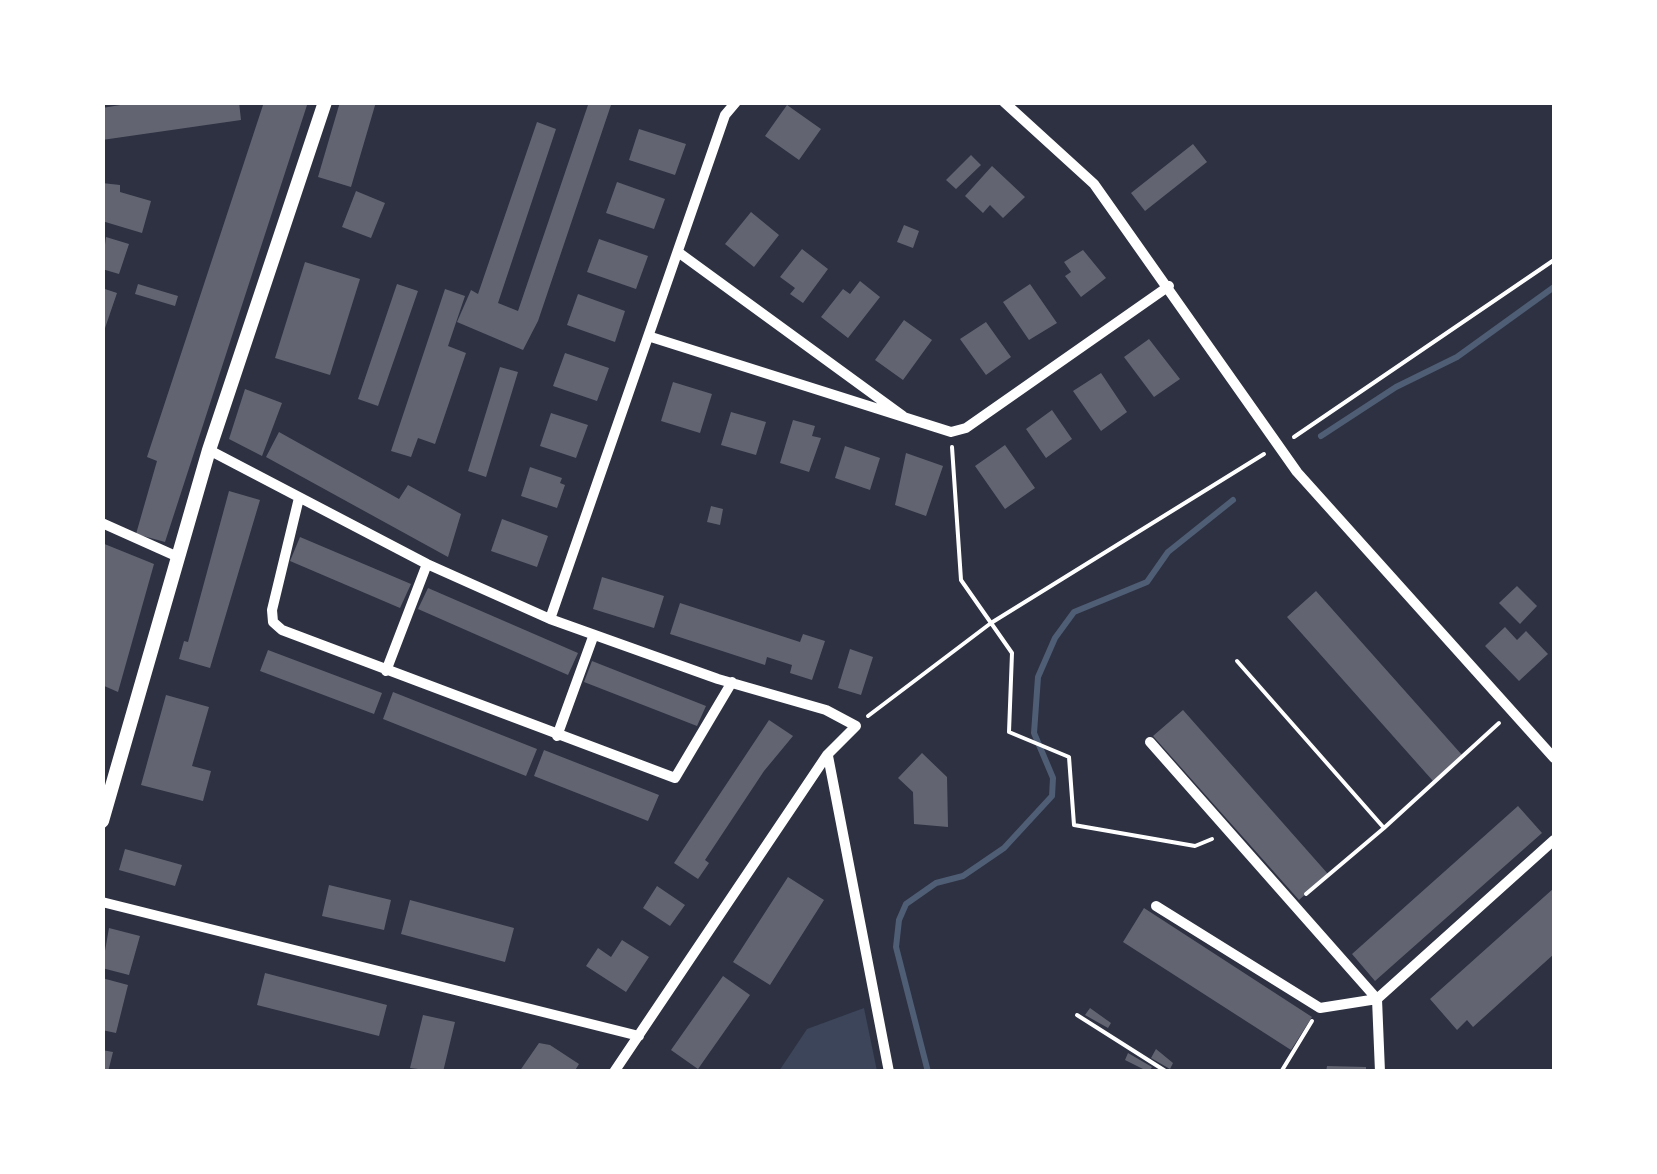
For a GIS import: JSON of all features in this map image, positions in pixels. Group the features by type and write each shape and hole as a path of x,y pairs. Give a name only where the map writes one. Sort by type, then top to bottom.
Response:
{"main road":[{"path":"102,820 209,450 325,102"}],"street":[{"path":"550,619 725,115 736,102"},
{"path":"1004,102 1094,184 1278,447 1554,758"},
{"path":"678,252 912,422"},
{"path":"651,337 950,432 966,428 1169,286"},
{"path":"209,450 427,564 550,619 593,637 826,710 856,726 828,756 614,1072"},
{"path":"299,498 272,610 273,622 282,630 676,778 732,682"},
{"path":"102,523 178,558"},
{"path":"386,671 427,564"},
{"path":"557,736 593,637"},
{"path":"1150,742 1377,999 1380,1072"},
{"path":"828,756 889,1072"},
{"path":"1156,906 1320,1008 1377,999 1554,840"},
{"path":"102,902 638,1036"}],"path":[{"path":"856,726 991,623 1278,447 1554,260"},
{"path":"950,432 961,580 1012,653 1010,732 1070,757 1074,825 1195,846 1230,833"},
{"path":"1237,661 1384,828"},
{"path":"1295,903 1513,711"},
{"path":"1281,1072 1320,1008"},
{"path":"1078,1015 1166,1072"}],"shaded area":[{"path":"864,1008 877,1071 779,1071 807,1029"}],"building":[{"path":"139,102 239,102 241,120 102,140 102,108"},
{"path":"264,102 308,102 165,542 136,534 157,461 147,457"},
{"path":"340,102 376,102 351,187 318,177"},
{"path":"589,102 612,102 538,321 523,350 457,322 471,290 478,294 537,122 556,129 498,303 518,311"},
{"path":"787,105 821,129 799,160 765,136"},
{"path":"639,129 686,144 675,175 629,160"},
{"path":"1193,144 1207,162 1145,211 1131,193"},
{"path":"971,155 981,165 956,189 946,180"},
{"path":"992,166 1025,197 1003,218 990,205 983,213 965,196"},
{"path":"617,182 665,199 654,229 606,213"},
{"path":"102,183 120,185 120,192 151,201 142,233 102,221"},
{"path":"356,191 385,203 371,238 342,227"},
{"path":"751,212 779,235 754,267 725,244"},
{"path":"904,225 919,231 913,248 897,242"},
{"path":"106,237 129,244 119,274 102,269"},
{"path":"599,239 648,256 636,289 587,272"},
{"path":"802,249 828,269 803,303 790,294 795,288 780,277"},
{"path":"1083,250 1106,278 1081,297 1065,276 1071,272 1064,262"},
{"path":"305,262 360,279 330,375 275,358"},
{"path":"860,281 880,297 848,338 821,317 843,289 850,294"},
{"path":"138,284 178,296 175,306 135,294"},
{"path":"397,284 418,291 378,406 358,399"},
{"path":"1030,284 1057,323 1029,340 1003,302"},
{"path":"102,288 117,293 103,334 102,334"},
{"path":"445,289 465,296 448,346 466,353 435,444 418,438 411,457 391,451"},
{"path":"578,294 625,311 615,342 567,325"},
{"path":"904,320 932,340 903,380 875,360"},
{"path":"986,322 1011,357 986,375 960,339"},
{"path":"1149,339 1180,379 1154,397 1124,357"},
{"path":"565,353 609,368 597,401 553,386"},
{"path":"500,367 518,372 486,477 468,471"},
{"path":"1101,373 1127,412 1101,431 1073,391"},
{"path":"673,382 712,394 700,433 661,421"},
{"path":"245,389 282,403 262,456 229,439"},
{"path":"1052,410 1072,439 1046,458 1026,429"},
{"path":"731,412 766,422 756,455 721,445"},
{"path":"551,413 588,425 576,458 540,446"},
{"path":"793,420 815,426 812,436 821,438 809,472 780,463"},
{"path":"279,432 399,499 408,485 461,514 448,557 266,457"},
{"path":"1005,445 1035,488 1005,509 975,466"},
{"path":"845,446 880,458 870,490 835,478"},
{"path":"906,453 943,466 926,516 895,505"},
{"path":"530,467 562,478 560,483 565,485 557,508 521,496"},
{"path":"229,491 260,500 210,668 179,659 184,641 188,642"},
{"path":"711,506 723,509 720,525 707,522"},
{"path":"502,519 548,536 537,567 491,551"},
{"path":"300,537 411,584 400,608 290,561"},
{"path":"102,543 154,564 118,692 102,685"},
{"path":"602,577 664,596 654,628 593,609"},
{"path":"1517,586 1537,606 1520,624 1499,603"},
{"path":"428,588 578,653 568,675 418,609"},
{"path":"1316,591 1462,755 1433,781 1287,617"},
{"path":"680,603 800,642 803,634 825,641 812,680 790,673 792,665 767,657 765,665 670,634"},
{"path":"1505,627 1517,640 1526,631 1548,654 1519,681 1485,646"},
{"path":"850,649 873,657 861,695 838,688"},
{"path":"268,650 382,693 374,714 260,671"},
{"path":"592,661 706,706 697,726 584,682"},
{"path":"393,692 537,749 526,776 383,719"},
{"path":"166,695 209,707 192,766 211,771 203,801 141,785"},
{"path":"1183,710 1328,874 1299,900 1153,736"},
{"path":"769,720 793,736 764,771 705,860 709,863 698,879 674,863"},
{"path":"544,750 659,795 648,821 534,776"},
{"path":"922,753 947,777 948,827 914,824 913,792 898,778"},
{"path":"1518,806 1542,833 1375,981 1352,954"},
{"path":"125,849 182,865 175,886 119,870"},
{"path":"788,877 824,900 770,985 733,962"},
{"path":"329,885 391,900 384,930 322,916"},
{"path":"657,886 685,905 670,926 643,908"},
{"path":"1554,888 1554,954 1473,1027 1467,1020 1457,1030 1430,999"},
{"path":"410,900 514,928 505,962 401,934"},
{"path":"1144,908 1312,1017 1291,1050 1123,942"},
{"path":"109,928 140,936 129,975 102,968"},
{"path":"622,940 649,957 626,992 586,966 598,948 611,957"},
{"path":"265,973 387,1005 379,1036 257,1005"},
{"path":"723,976 750,995 698,1069 671,1050"},
{"path":"102,978 128,985 116,1033 102,1030"},
{"path":"1090,1008 1111,1023 1108,1028 1085,1015"},
{"path":"423,1015 455,1022 443,1072 410,1068"},
{"path":"539,1043 550,1045 579,1064 574,1072 519,1072"},
{"path":"1156,1049 1173,1063 1170,1069 1151,1058"},
{"path":"102,1050 113,1052 108,1072 102,1072"},
{"path":"1128,1053 1152,1067 1149,1072 1125,1060"},
{"path":"1327,1066 1366,1067 1366,1072 1326,1072"}],"waterway":[{"path":"1321,436 1396,387 1457,357 1554,287"},
{"path":"928,1072 896,947 899,920 906,904 936,883 963,876 1004,848 1052,796 1053,778 1034,733 1038,677 1055,638 1074,612 1147,582 1168,552 1233,500"}]}
